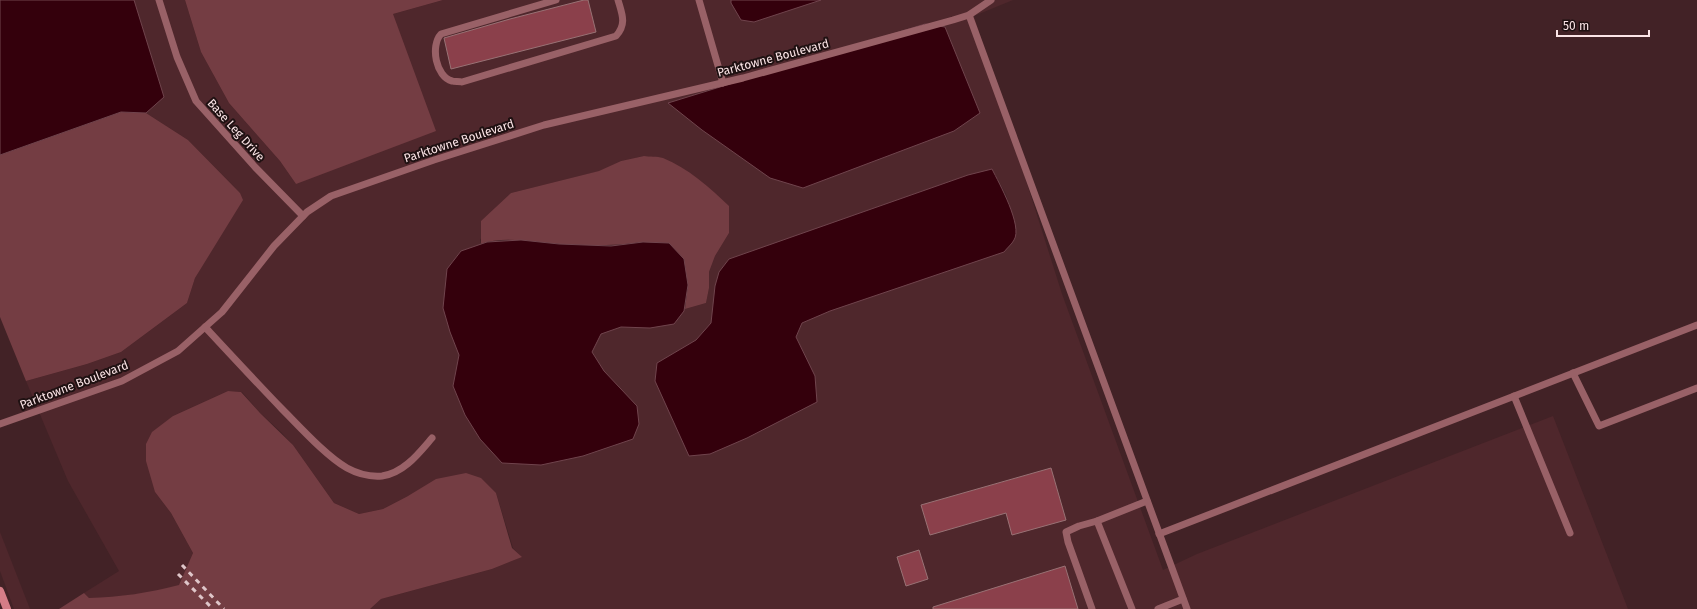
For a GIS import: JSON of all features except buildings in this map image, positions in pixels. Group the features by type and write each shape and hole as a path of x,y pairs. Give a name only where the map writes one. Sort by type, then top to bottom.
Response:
{"street":[{"path":"0,591 7,609"}],"lane":[{"name":"Base Leg Drive","path":"159,0 177,57 196,102 255,167 303,216"},
{"path":"556,0 441,34 436,39 434,51 442,75 452,81 462,82 616,36 624,23 618,0"},
{"path":"699,0 723,83"},
{"name":"Parktowne Boulevard","path":"0,424 122,380 178,351 222,312 274,246 303,216 331,196 434,160 544,126 723,83 968,15 991,0"},
{"path":"968,15 1187,609"},
{"path":"1159,534 1697,325"},
{"path":"205,327 304,432 347,468 359,474 384,476 397,471 413,460 432,438"},
{"path":"1573,373 1599,426 1697,388"},
{"path":"1514,396 1570,533"},
{"path":"1092,609 1068,542 1066,532 1147,501"},
{"path":"1097,521 1132,609"},
{"path":"1158,609 1183,599"}],"shaded area":[{"path":"0,0 134,0 164,97 146,113 121,112 0,155"},
{"path":"134,0 185,0 201,52 229,103 280,161 296,184 393,14 443,0 731,0 731,3 754,22 821,0 1013,0 974,16 1062,294 1163,570 1197,554 1553,416 1628,609 370,609 381,599 492,569 521,557 513,548 496,493 408,496 383,509 359,514 334,503 293,445 281,432 260,413 242,392 228,391 173,416 155,492 171,513 193,553 179,586 147,593 109,598 89,598 84,593 119,571 68,481 26,381 87,364 121,352 187,303 195,278 240,193 188,140 146,113 164,97","holes":["925,24 945,27 980,113 954,131 803,188 668,103","644,156 662,158 729,233 715,256 709,272 709,288 706,303 685,309 684,311 650,328 621,327 601,334 592,352 604,371 637,406 615,446 583,456 541,465 502,463 480,439 465,415 453,386 459,355 447,269 461,251 481,244 480,240 511,193 600,171 621,161","992,169 1006,194 1015,225 1015,239 802,323 796,337 815,376 817,402 747,438 710,454 657,363 696,340 711,323 714,307 729,259 968,175"]},
{"path":"185,0 443,0 393,14 436,131 296,184 280,161 229,103 201,52"},
{"path":"731,0 821,0 754,22 741,20 731,3"},
{"path":"925,24 945,27 980,113 954,131 803,188 770,178 702,130 668,103"},
{"path":"121,112 146,113 188,140 240,193 243,200 195,278 187,303 121,352 87,364 26,381 0,317 0,155"},
{"path":"644,156 663,158 681,167 729,206 729,233 715,256 709,272 709,288 706,303 685,309 688,285 643,242 591,245 500,240 481,244 481,221 511,193 599,171 621,161"},
{"path":"992,169 1009,204 1015,225 1016,234 1014,240 1004,252 830,311 802,323 796,337 815,376 817,402 747,438 710,454 689,456 655,381 657,363 696,340 711,323 715,286 719,272 729,259 968,175"},
{"path":"521,240 559,244 611,246 643,242 669,243 684,259 688,285 684,311 674,324 650,328 621,327 601,334 592,352 604,371 637,406 639,424 633,439 583,456 541,465 502,463 480,439 465,415 453,386 459,355 443,308 447,269 461,251 487,242"},
{"path":"228,391 241,392 293,445 334,503 359,514 383,509 436,479 466,473 481,478 496,493 512,548 522,557 492,569 381,599 370,609 59,609 84,593 89,598 112,597 179,585 193,553 171,513 155,492 146,461 146,444 152,432 173,416"},
{"path":"0,532 30,609 14,609 0,571"}],"railway":[{"path":"182,565 224,609"},
{"path":"178,574 213,609"}]}
